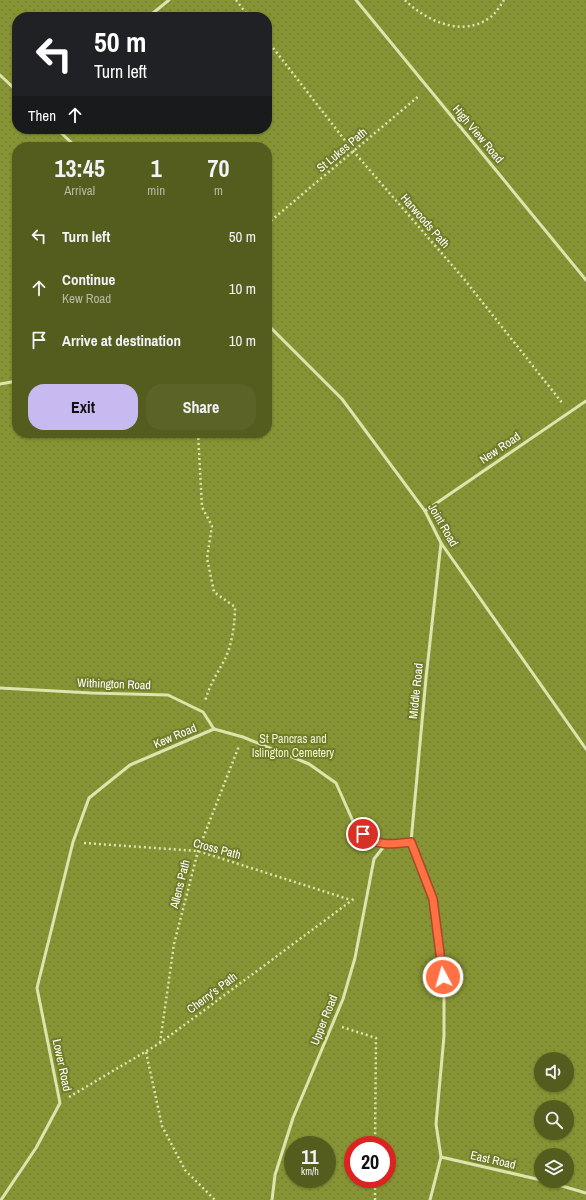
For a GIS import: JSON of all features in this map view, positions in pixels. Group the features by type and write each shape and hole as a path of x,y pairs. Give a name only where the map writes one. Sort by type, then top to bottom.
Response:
{"lane":[{"path":"154,12 169,0"},
{"name":"High View Road","path":"356,0 586,280"},
{"path":"0,75 12,86"},
{"path":"62,134 71,142"},
{"name":"Joint Road","path":"272,329 342,399 425,510 441,543 586,749"},
{"path":"0,384 12,382"},
{"name":"New Road","path":"425,510 586,401"},
{"name":"Middle Road","path":"411,842 441,543"},
{"name":"Withington Road","path":"0,688 168,695 203,712"},
{"path":"203,712 214,729"},
{"name":"Kew Road","path":"49,944 73,842 89,798 130,765 214,729 243,737 309,764 336,783 356,828 369,840 385,845"},
{"path":"385,845 411,842 433,899 443,982 444,1036 436,1124 441,1157 430,1200"},
{"name":"Upper Road","path":"272,1200 275,1175 293,1118 343,999 355,958 374,858 385,845"},
{"name":"Lower Road","path":"1,1200 36,1148 60,1103 37,988 49,944"},
{"name":"East Road","path":"441,1157 534,1178"},
{"path":"571,1188 586,1192"}],"path":[{"path":"236,0 245,12"},
{"path":"405,0 414,9 436,22 458,26 474,25 493,15 504,0"},
{"name":"Harwoods Path","path":"272,46 354,152 464,279 570,412"},
{"name":"St Lukes Path","path":"272,220 428,88"},
{"path":"198,438 202,507 212,526 207,558 214,592 235,607 235,620 225,658 209,686 203,712"},
{"name":"Allens Path","path":"160,1043 174,944 198,851 243,737"},
{"name":"Cross Path","path":"73,842 198,851 351,900"},
{"name":"Cherry's Path","path":"60,1103 160,1043 351,900 369,889"},
{"path":"332,1024 376,1038 375,1136"},
{"path":"146,1052 162,1126 185,1170 215,1200"},
{"path":"375,1188 375,1200"}],"green space":[{"name":"St Pancras and Islington Cemetery","path":"0,0 586,0 586,1200 0,1200"}],"route":[{"path":"363,834 369,840 385,845 411,842 433,899 443,977"}]}
